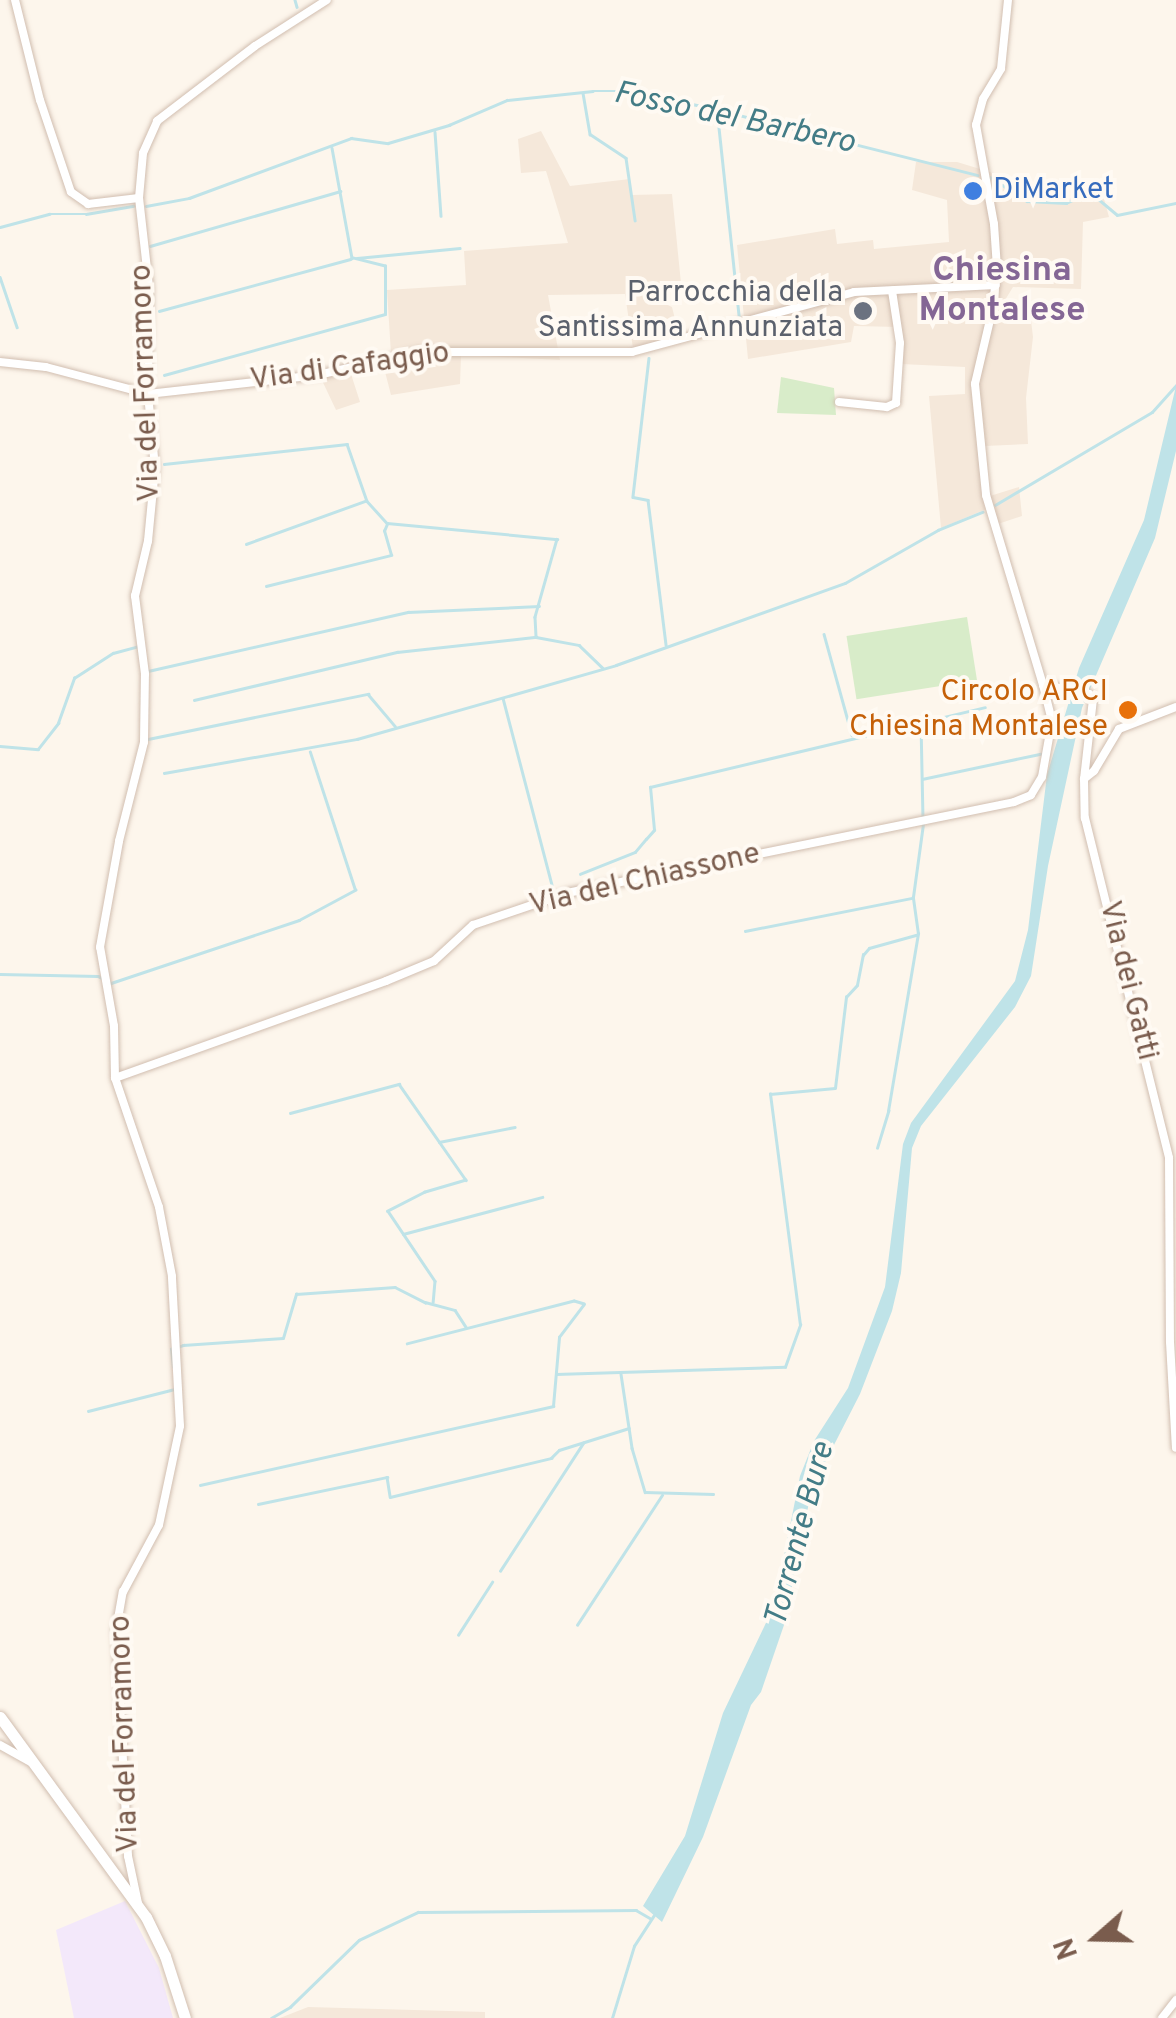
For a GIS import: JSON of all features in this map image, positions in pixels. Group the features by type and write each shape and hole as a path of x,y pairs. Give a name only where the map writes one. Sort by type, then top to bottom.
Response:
{"main road":[{"path":"0,1717 139,1908 165,1956 185,2018"}],"street":[{"path":"15,0 40,100 71,192 88,204 139,198"},
{"name":"Via del Forramoro","path":"139,1908 128,1856 116,1630 123,1592 159,1525 180,1426 172,1276 159,1207 115,1078 114,1026 100,947 119,841 144,742 144,674 135,596 148,541 155,468 148,394 148,287 139,198 144,154 157,121 256,46 327,0"},
{"path":"1008,0 1000,68 983,99 976,125 994,224 996,285 974,384 987,502 1043,685"},
{"name":"Via di Cafaggio","path":"0,362 46,367 148,394 318,375 418,352 632,352 850,293 996,285"},
{"path":"839,402 884,408 896,403 900,343 892,290"},
{"name":"Via dei Gatti","path":"1043,685 1089,695 1094,705 1084,779 1084,818 1169,1158 1170,1342 1176,1448"},
{"name":"Via del Chiassone","path":"115,1078 386,981 434,961 473,925 567,893 1014,802 1031,795 1042,776 1052,721 1043,685"},
{"path":"1084,779 1094,771 1119,729 1176,707"},
{"path":"0,1745 34,1764"},
{"path":"1162,2018 1176,2000"}],"shaded area":[{"path":"541,131 570,186 630,179 632,195 672,194 681,283 659,287 661,302 672,307 681,343 634,355 625,294 548,295 560,360 461,355 460,384 391,395 383,364 351,374 360,402 336,410 318,372 391,354 387,290 466,285 464,251 568,243 546,171 521,173 518,139"},
{"path":"916,162 957,162 990,172 1036,202 1067,200 1095,186 1103,195 1109,217 1083,222 1081,289 1013,287 1002,305 1030,312 1033,337 1026,398 1028,444 985,446 990,496 1019,487 1022,516 995,525 989,508 941,528 929,396 965,394 965,367 901,364 899,327 854,326 851,342 748,359 737,245 835,229 837,244 873,240 874,249 949,242 947,200 912,190"},
{"path":"125,1901 159,1968 173,2018 74,2018 56,1930"},
{"path":"308,2007 485,2012 485,2018 280,2018"}],"green space":[{"path":"781,377 834,388 836,415 777,413"},
{"path":"967,617 977,680 857,699 847,636"}],"water":[{"path":"1176,386 1176,451 1155,538 1082,708 1048,866 1031,976 1015,1007 921,1126 912,1148 901,1273 892,1311 860,1394 812,1488 784,1625 761,1692 751,1705 703,1837 662,1922 643,1906 685,1836 723,1713 774,1606 800,1476 814,1441 848,1388 885,1287 903,1144 911,1123 1015,981 1028,930 1047,775 1079,668 1144,520"}],"waterway":[{"path":"295,0 297,7"},
{"name":"Fosso del Barbero","path":"146,206 189,198 351,138 388,143 449,125 507,100 593,91 629,91 707,107 978,175"},
{"path":"583,93 590,134 626,158 635,220"},
{"path":"717,109 739,316"},
{"path":"435,132 441,216"},
{"path":"332,148 352,258"},
{"name":"Fosso del Barbero","path":"990,177 1027,201 1066,203 1090,192 1117,215 1176,203"},
{"path":"150,246 340,191"},
{"name":"Fosso del Barbero","path":"0,227 49,214 86,214 133,206"},
{"path":"357,258 460,248"},
{"path":"164,375 385,314 385,266 352,258"},
{"path":"159,311 350,259"},
{"path":"0,277 17,327"},
{"path":"649,358 633,497 648,500 666,645"},
{"path":"995,505 1152,412 1176,385"},
{"path":"164,464 347,444 367,501 387,523 557,539 535,617 536,637"},
{"path":"246,544 365,501"},
{"path":"164,773 357,739 616,665 845,583 938,530 982,512"},
{"path":"266,586 391,555 384,531 387,524"},
{"path":"148,671 408,612 539,606"},
{"path":"824,634 852,735"},
{"path":"194,700 397,652 536,637 579,645 603,668"},
{"path":"0,746 38,749 58,723 74,678 113,653 139,646"},
{"path":"148,739 368,694 395,726"},
{"path":"503,698 553,888"},
{"path":"580,874 635,852 654,830 650,787 985,707"},
{"path":"921,723 923,816"},
{"path":"0,974 98,976 111,983 299,920 355,890 310,752"},
{"path":"922,779 1040,754"},
{"path":"877,1148 888,1111 918,934 913,897 923,824"},
{"path":"745,931 912,898"},
{"path":"556,1374 785,1367 800,1325 770,1094 835,1088 846,997 857,985 863,955 869,948 916,935"},
{"path":"290,1113 399,1084 466,1180 425,1192 388,1211 435,1281 433,1302"},
{"path":"439,1142 515,1127"},
{"path":"403,1234 542,1197"},
{"path":"173,1367 171,1349 183,1345 283,1338 296,1294 395,1287 425,1302 455,1310 466,1327"},
{"path":"200,1485 553,1406 559,1337 584,1304 574,1301 407,1344"},
{"path":"621,1374 632,1448 645,1492 713,1494"},
{"path":"88,1411 175,1389"},
{"path":"258,1504 387,1477 390,1497 551,1458 559,1450 629,1428"},
{"path":"500,1571 583,1443"},
{"path":"577,1625 662,1495"},
{"path":"458,1635 492,1582"},
{"path":"271,2018 290,2007 359,1940 418,1912 636,1910 650,1918"},
{"name":"Torrente Bure","path":"612,2018 634,1946 654,1915"}],"place":[{"name":"DiMarket","path":"973,191"},
{"name":"Parrocchia della Santissima Annunziata","path":"863,311"},
{"name":"Circolo ARCI Chiesina Montalese","path":"1128,710"}],"district":[{"name":"Chiesina Montalese","path":"1002,291"}]}
